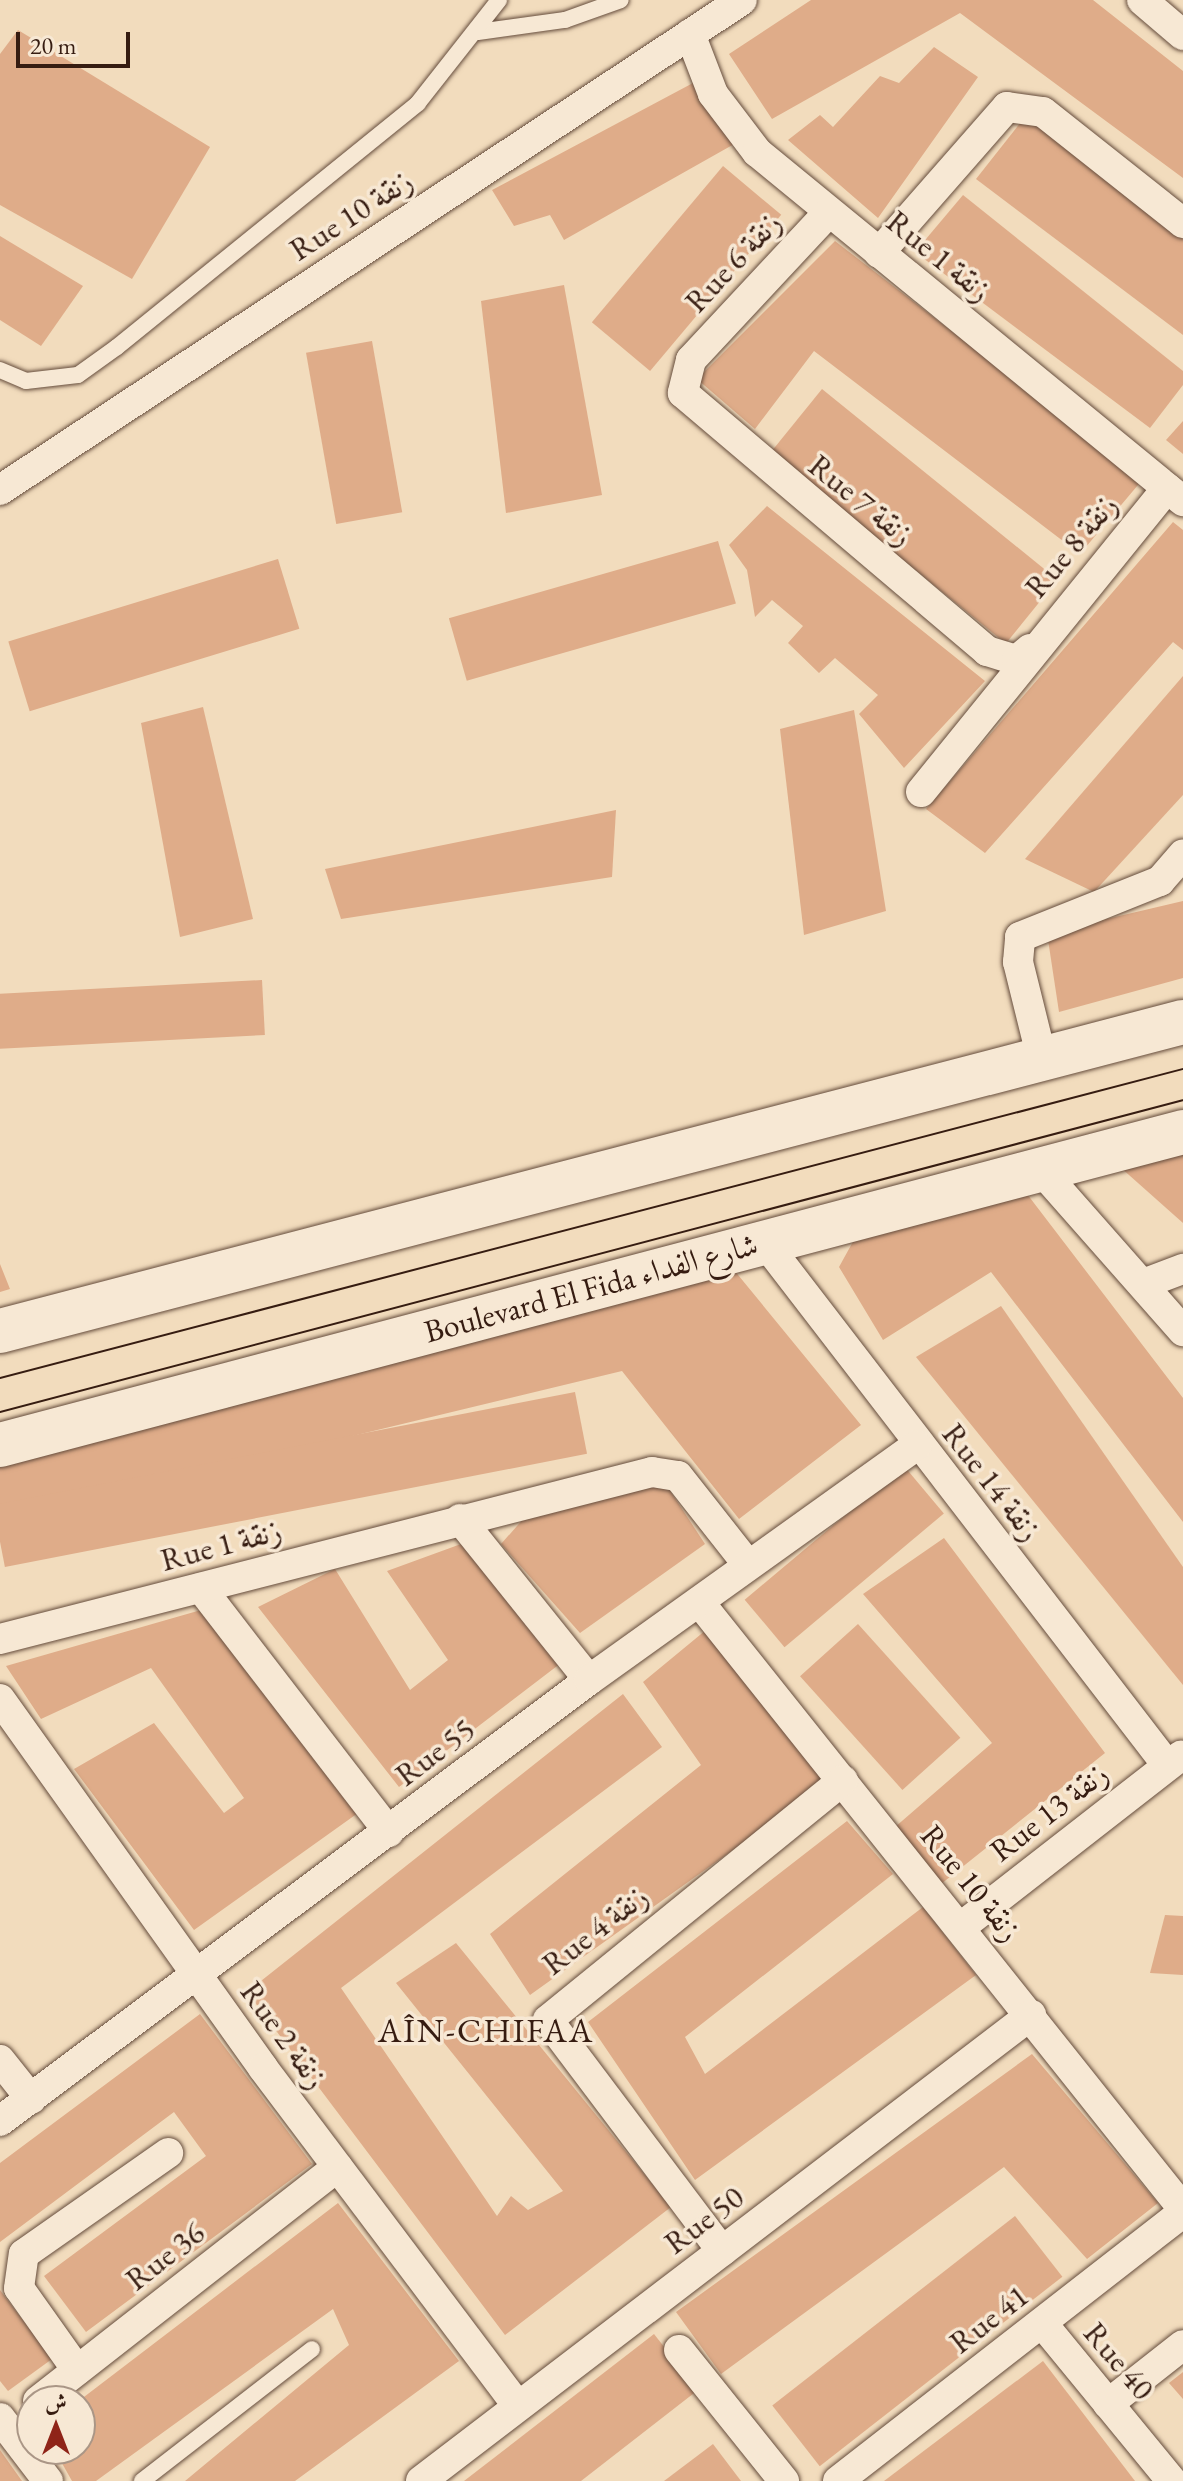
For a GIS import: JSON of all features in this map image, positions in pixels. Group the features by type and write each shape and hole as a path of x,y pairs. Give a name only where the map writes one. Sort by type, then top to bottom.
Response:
{"main road":[{"path":"0,1331 1183,1022"},
{"name":"Boulevard El Fida شارع الفداء","path":"0,1445 763,1240 1183,1132"}],"street":[{"name":"Rue 10 زنقة","path":"0,490 742,0"},
{"path":"1142,0 1183,35"},
{"name":"Rue 1 زنقة","path":"690,34 734,127 828,213 1175,495"},
{"path":"879,253 1007,107 1043,112 1183,223"},
{"name":"Rue 6 زنقة","path":"691,360 828,213"},
{"name":"Rue 7 زنقة","path":"691,360 683,393 693,409 987,651 1017,660 1030,649"},
{"name":"Rue 8 زنقة","path":"921,792 1030,649 1175,495"},
{"path":"1042,1059 1018,962 1020,937 1160,881 1183,855"},
{"path":"1041,1170 1183,1331"},
{"name":"Rue 14 زنقة","path":"763,1240 917,1445 1175,1760"},
{"path":"1143,1284 1183,1269"},
{"name":"Rue 55","path":"0,2121 589,1680 917,1445"},
{"name":"Rue 1 زنقة","path":"0,1639 460,1519 666,1473 689,1487 748,1565"},
{"path":"460,1519 589,1680"},
{"path":"201,1588 389,1832"},
{"name":"Rue 10 زنقة","path":"700,1603 961,1927 1183,2210"},
{"name":"Rue 2 زنقة","path":"0,1699 197,1976 518,2406"},
{"name":"Rue 13 زنقة","path":"961,1927 1175,1760"},
{"name":"Rue 4 زنقة","path":"722,2251 548,2020 843,1780"},
{"name":"Rue 50","path":"421,2481 1031,2015"},
{"path":"0,2060 31,2099"},
{"path":"77,2370 19,2288 24,2254 168,2153"},
{"name":"Rue 36","path":"58,2385 338,2167"},
{"name":"Rue 41","path":"838,2481 1183,2210"},
{"name":"Rue 40","path":"1042,2323 1172,2481"},
{"path":"1108,2404 1183,2345"},
{"path":"679,2350 784,2481"},
{"path":"3,2422 48,2481"}],"lane":[{"path":"0,370 26,381 78,375 117,347 361,154 418,103 478,32 499,0"},
{"path":"478,32 565,20 621,0"},
{"path":"142,2481 312,2349"}],"building":[{"path":"811,0 1093,0 1183,71 1183,178 960,13 772,119 729,54"},
{"path":"18,30 210,147 132,279 0,205 0,54"},
{"path":"934,47 978,77 878,218 788,140 820,115 833,127 880,76 899,83"},
{"path":"693,83 736,143 564,240 550,215 514,226 492,190"},
{"path":"1028,113 1183,231 1183,335 976,179"},
{"path":"723,166 781,215 650,371 592,322"},
{"path":"963,195 1183,371 1183,385 1150,428 915,252"},
{"path":"0,236 83,286 41,346 0,320"},
{"path":"835,241 1143,479 1080,554 814,351 755,429 697,379"},
{"path":"564,285 602,495 506,513 481,301"},
{"path":"372,341 402,512 336,524 306,353"},
{"path":"822,389 1057,580 1006,643 770,453"},
{"path":"1183,421 1183,454 1166,440"},
{"path":"767,506 985,681 904,768 859,714 878,695 835,658 819,673 788,643 803,626 772,600 755,617 747,570 729,545"},
{"path":"1173,522 1183,530 1183,650 1173,642 985,853 926,809"},
{"path":"718,541 736,603 467,681 449,618"},
{"path":"278,559 299,629 30,711 8,641"},
{"path":"1183,676 1183,795 1094,892 1025,859"},
{"path":"203,707 253,919 180,937 141,723"},
{"path":"854,710 886,911 804,935 780,729"},
{"path":"616,810 612,877 341,919 325,869"},
{"path":"1183,901 1183,978 1059,1012 1047,933"},
{"path":"262,980 265,1035 0,1049 0,994"},
{"path":"1183,1143 1183,1223 1111,1159"},
{"path":"1024,1190 1183,1398 1183,1522 991,1272 883,1340 839,1267 860,1229"},
{"path":"0,1264 10,1289 0,1292"},
{"path":"734,1270 861,1425 739,1519 622,1371 0,1521 0,1465"},
{"path":"1001,1306 1183,1567 1183,1685 916,1357"},
{"path":"575,1392 587,1454 5,1567 0,1542 0,1504"},
{"path":"904,1466 944,1513 785,1647 745,1600"},
{"path":"663,1480 705,1544 580,1633 501,1544 525,1517"},
{"path":"944,1538 1105,1753 936,1888 887,1834 992,1743 863,1594"},
{"path":"461,1544 561,1663 399,1787 258,1607 335,1569 410,1690 448,1660 387,1571"},
{"path":"208,1608 365,1808 194,1930 74,1769 154,1723 224,1813 244,1798 151,1668 41,1719 6,1666"},
{"path":"858,1624 960,1738 902,1790 800,1676"},
{"path":"706,1630 835,1777 530,1995 490,1934 701,1765 643,1682"},
{"path":"623,1694 662,1747 341,1988 497,2216 511,2196 528,2210 563,2191 396,1983 456,1943 671,2207 505,2335 247,1992"},
{"path":"847,1821 893,1874 685,2037 705,2074 923,1907 976,1975 695,2180 588,2022"},
{"path":"1165,1915 1183,1916 1183,1975 1150,1973"},
{"path":"200,2014 312,2164 86,2332 44,2276 206,2156 174,2112 0,2242 0,2163"},
{"path":"1032,2054 1158,2203 1087,2259 1004,2167 721,2374 676,2312"},
{"path":"338,2203 459,2361 295,2481 185,2481 349,2345 333,2309 96,2481 72,2481 63,2465 96,2465 96,2388"},
{"path":"1015,2216 1062,2277 820,2466 772,2406"},
{"path":"0,2290 52,2359 8,2391 0,2381"},
{"path":"654,2334 698,2390 581,2481 464,2481"},
{"path":"1043,2361 1135,2481 884,2481"},
{"path":"1183,2372 1183,2399 1169,2383"},
{"path":"713,2444 741,2481 664,2481"},
{"path":"0,2450 22,2481 0,2481"}],"tram line":[{"path":"0,1378 1183,1069"},
{"path":"0,1412 1183,1100"}],"district":[{"name":"AÎN-CHIFAA","path":"486,2031"}]}
